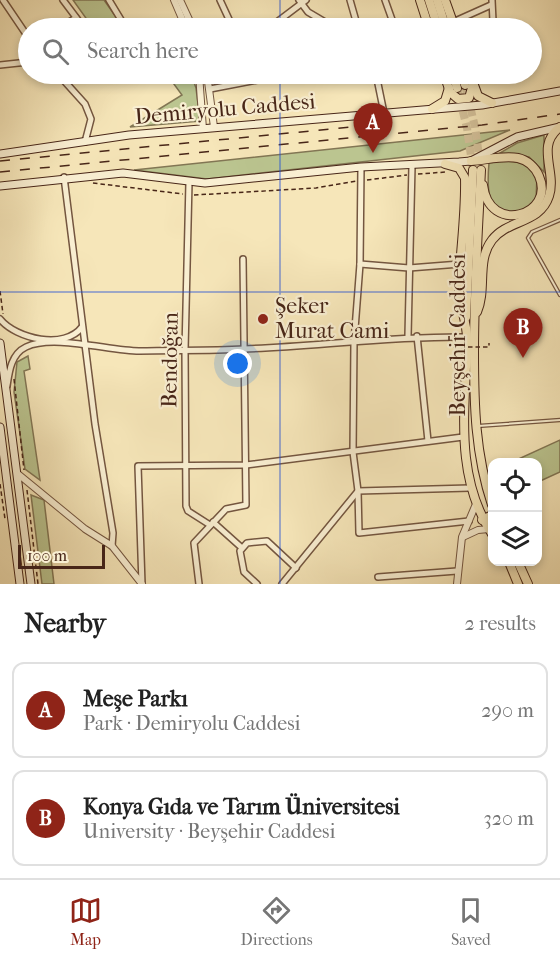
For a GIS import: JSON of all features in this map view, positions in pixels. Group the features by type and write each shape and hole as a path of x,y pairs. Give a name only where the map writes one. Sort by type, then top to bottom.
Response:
{"main road":[{"path":"420,0 426,18"},
{"path":"429,0 435,18"},
{"path":"437,0 447,18"},
{"path":"445,0 449,18"},
{"path":"458,84 492,103"},
{"path":"432,109 461,86"},
{"name":"Demiryolu Caddesi","path":"0,154 214,127 492,103 560,91"},
{"path":"471,161 517,137 560,127"},
{"path":"474,316 482,298 484,259 489,246 504,229 535,215 546,203 550,185 547,145 550,136 560,127"},
{"path":"0,186 64,177 123,173 189,182 361,167 412,166 513,158 530,164 538,174 541,185 536,203 528,211 516,215 498,212 486,198 477,170"},
{"path":"445,164 459,168 465,178 460,264 460,300 467,336 463,436 470,488 482,520 488,528"},
{"name":"Beyşehir Caddesi","path":"477,170 474,316 475,426 482,473 488,492"},
{"name":"Beyşehir Caddesi","path":"466,327 477,170"},
{"path":"0,343 31,584"},
{"path":"0,427 2,457 20,584"},
{"path":"476,504 488,502"},
{"path":"482,520 488,517"},
{"path":"511,566 518,584"},
{"path":"520,566 528,584"}],"street":[{"path":"3,0 18,22"},
{"path":"63,0 76,18"},
{"path":"109,0 120,18"},
{"path":"174,0 182,18"},
{"path":"180,0 188,18"},
{"path":"220,0 228,18"},
{"path":"350,0 355,18"},
{"path":"385,0 391,18"},
{"path":"282,18 302,2 322,18"},
{"path":"465,18 492,3 493,18"},
{"path":"0,65 18,63"},
{"path":"67,84 86,104 92,118 85,142"},
{"path":"200,84 203,129"},
{"path":"209,84 214,127"},
{"path":"210,89 236,84"},
{"path":"378,84 384,113"},
{"path":"408,336 412,166"},
{"path":"361,167 360,264 354,342 353,452 358,491 359,533 469,521"},
{"path":"64,177 84,343 113,533 112,546"},
{"name":"Bendoğan","path":"189,182 185,350 186,506 188,511 212,523"},
{"path":"199,584 194,543 226,509 246,505 242,349 243,259"},
{"path":"360,264 409,268 460,264"},
{"path":"0,319 19,334 46,339 76,336 82,327"},
{"path":"73,344 80,340 82,327"},
{"path":"6,393 10,367 18,353 26,346 84,343 133,351 242,349 408,336 467,336"},
{"path":"417,336 428,441"},
{"path":"142,584 138,466 246,465 463,436"},
{"path":"18,474 85,529 112,546 142,584"},
{"path":"282,584 358,491 470,488"},
{"path":"457,584 462,537 476,504"},
{"path":"462,537 482,520"},
{"path":"212,523 242,549"},
{"path":"462,537 478,530 488,532"},
{"path":"257,584 244,572 240,551 247,543 267,541 296,568"},
{"path":"378,577 457,571"}],"lane":[{"path":"560,220 532,232 528,238 560,295"},
{"path":"475,426 560,420"}],"path":[{"path":"0,291 5,325"},
{"path":"449,336 449,346 489,347 489,343"},
{"path":"10,367 14,373 14,396 38,584"}],"green space":[{"path":"73,0 104,0 117,18 86,18"},
{"path":"174,84 195,84 200,121 130,127 182,95"},
{"path":"510,130 460,151 207,179 134,170"},
{"path":"544,135 544,172 529,157 500,153 517,143"},
{"path":"501,161 522,163 537,176 536,199 525,209 505,212 494,204 490,197 489,163"},
{"path":"28,356 30,369 24,371 40,480 25,469 14,392 17,362"},
{"path":"560,440 560,472 542,480 542,458 521,458"},
{"path":"31,495 44,500 54,584 42,584"}],"tunnel":[{"path":"465,85 475,127 481,170"},
{"path":"457,88 467,128 473,170"}],"railway":[{"path":"0,172 482,125 560,114"},
{"path":"0,161 352,127"}],"place":[{"name":"Meşe Parkı","path":"373,153"},
{"name":"Şeker Murat Cami","path":"263,319"},
{"name":"Konya Gıda ve Tarım Üniversitesi","path":"523,358"}]}
